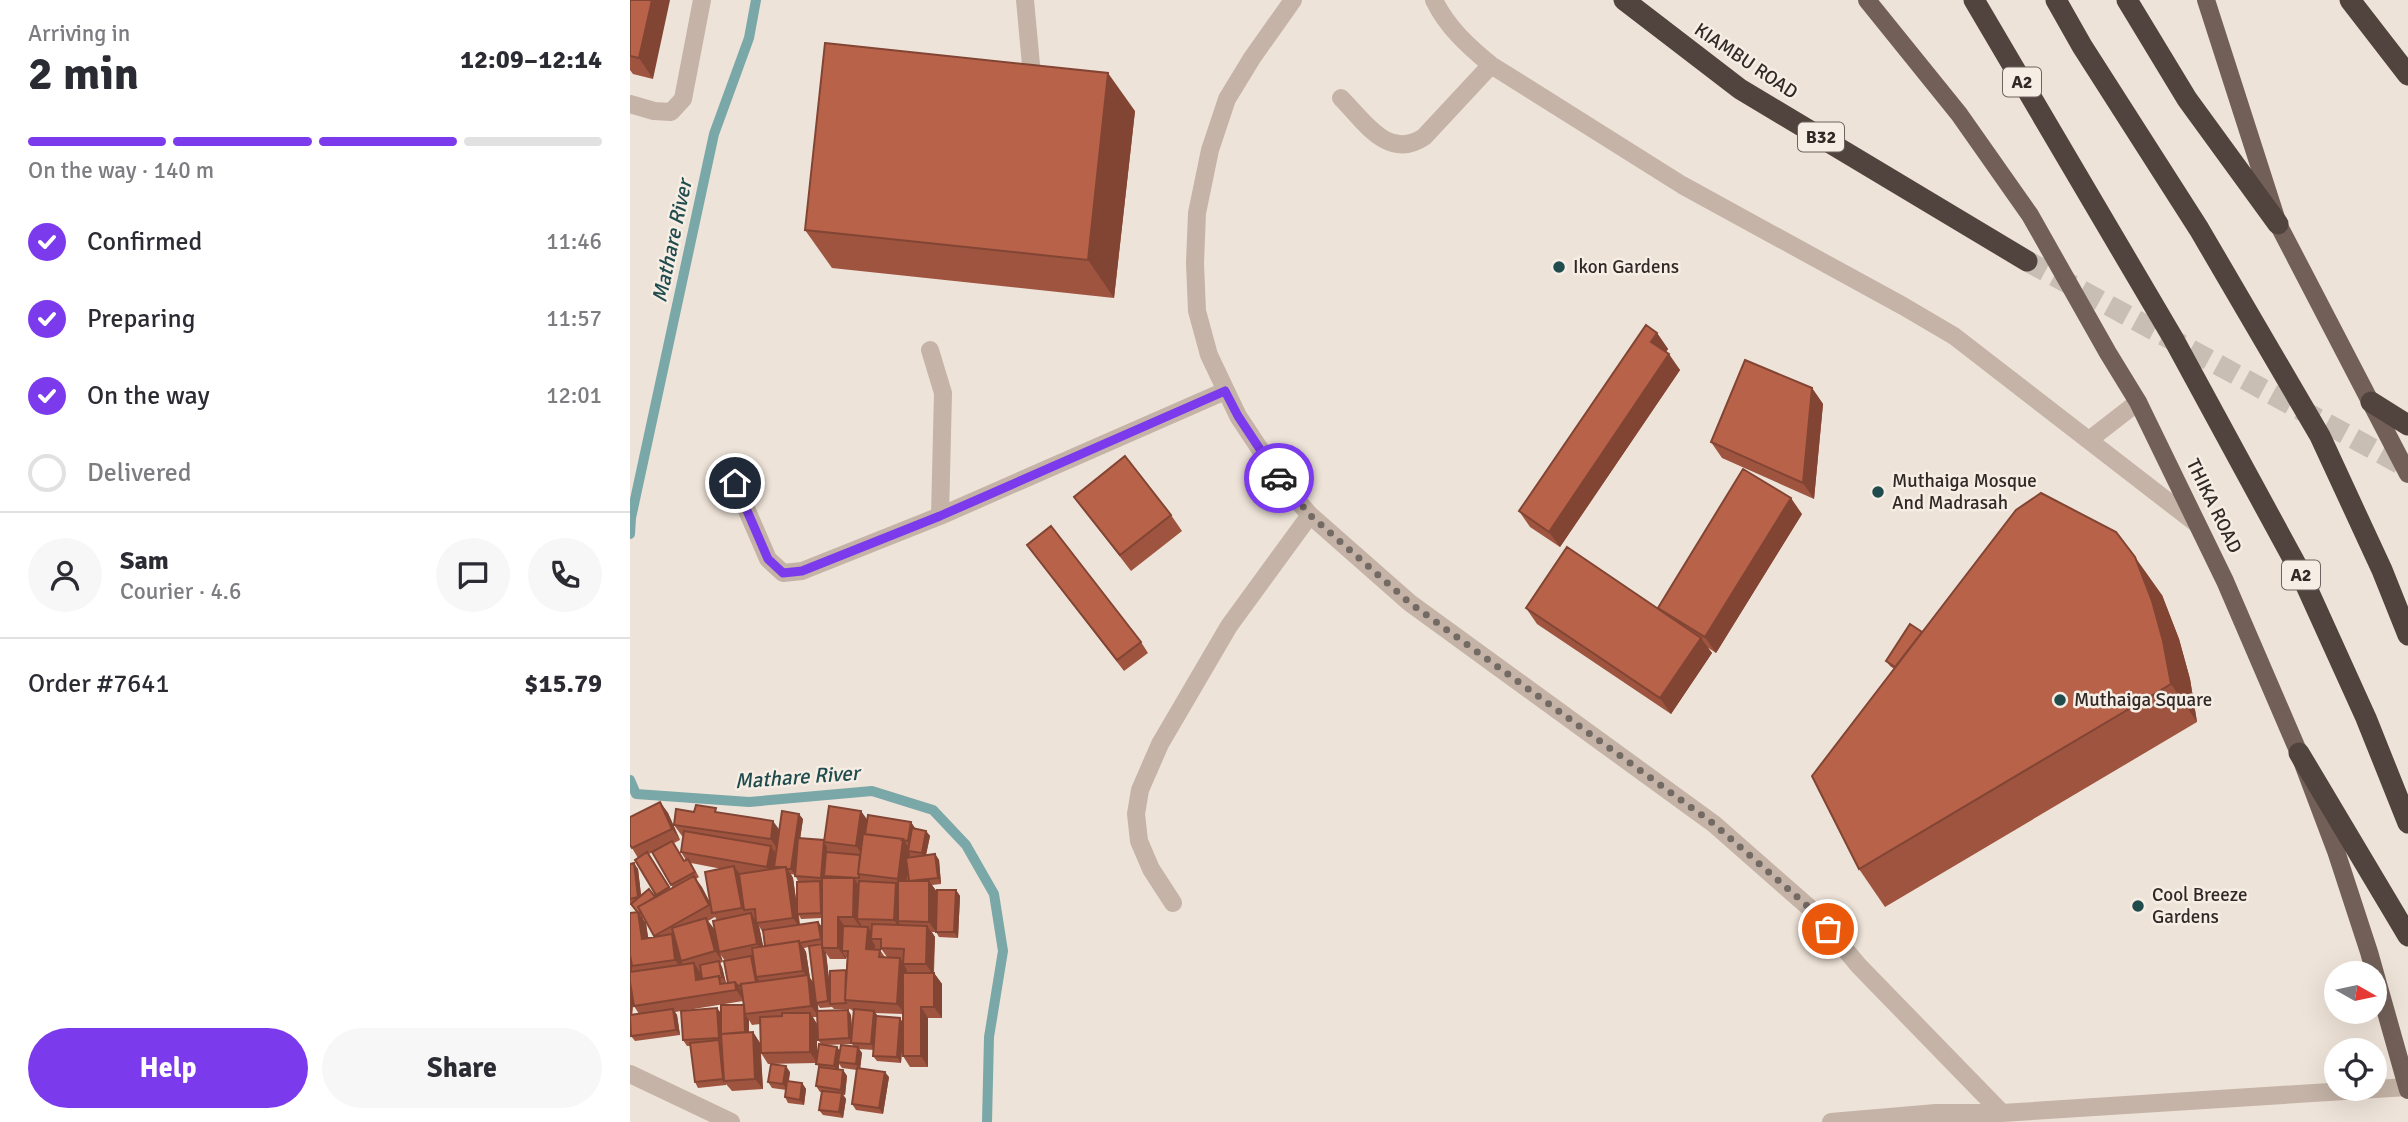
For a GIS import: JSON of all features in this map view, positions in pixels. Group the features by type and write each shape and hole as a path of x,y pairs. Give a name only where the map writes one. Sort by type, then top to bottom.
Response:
{"highway":[{"name":"KIAMBU ROAD","path":"1624,0 1740,89 2026,261"},
{"name":"A2","path":"1974,0 2173,338 2298,568 2366,718 2408,823"},
{"path":"2056,0 2082,47 2199,229 2320,436 2382,570 2408,635"},
{"path":"2127,0 2187,99 2278,224"},
{"path":"2350,0 2408,75"},
{"path":"2371,402 2408,425"},
{"path":"2299,753 2408,936"}],"main road":[{"name":"THIKA ROAD","path":"1867,0 1959,114 2029,215 2138,402 2225,581 2299,753 2336,851 2369,952 2408,1088"},
{"path":"2206,0 2278,224 2408,474"}],"street":[{"path":"630,104 654,111 671,112 683,99 702,0"},
{"path":"1025,0 1031,65"},
{"path":"1293,0 1227,99 1210,150 1197,213 1195,263 1198,311 1209,355 1238,416 1285,487 1310,515 1410,603 1714,824 1812,910 1859,966 2002,1113"},
{"path":"1434,0 1441,14 1464,43 1539,98 1682,185 1954,336 2197,524"},
{"path":"1341,98 1383,141 1410,144 1424,137 1491,65"},
{"path":"930,350 943,393 940,516"},
{"path":"735,483 768,559 783,573 802,571 940,516 1225,391"},
{"path":"2089,440 2138,402"},
{"path":"1173,903 1151,869 1139,841 1136,814 1140,790 1160,744 1228,626 1310,515"},
{"path":"630,1074 724,1119"},
{"path":"1831,1122 1936,1113 2002,1113 2408,1088"}],"building":[{"path":"630,0 652,0 639,58 630,56"},
{"path":"825,43 1108,73 1088,260 805,230"},
{"path":"1646,325 1657,333 1651,342 1669,354 1549,532 1519,511"},
{"path":"1745,360 1812,388 1803,483 1711,442"},
{"path":"1125,456 1171,515 1120,555 1074,497"},
{"path":"1743,469 1791,498 1705,637 1658,608"},
{"name":"Muthaiga Square","path":"2041,493 2116,532 2135,557 2152,601 2171,684 1859,869 1812,776 2016,510"},
{"path":"1051,526 1141,642 1117,660 1027,545"},
{"path":"1567,547 1701,638 1660,698 1526,608"},
{"path":"1910,624 1922,632 1895,667 1886,661"},
{"path":"660,802 672,829 632,848 630,817"},
{"path":"696,805 716,808 715,812 773,821 771,839 674,825 676,809 694,812"},
{"path":"829,806 861,811 856,846 824,842"},
{"path":"782,811 799,814 791,869 774,867"},
{"path":"868,815 911,822 908,841 865,834"},
{"path":"912,828 926,831 922,853 908,851"},
{"path":"684,831 771,846 767,867 681,852"},
{"path":"863,834 903,839 898,879 858,874"},
{"path":"798,838 824,840 821,878 795,876"},
{"path":"672,841 684,861 688,859 695,872 671,885 652,852"},
{"path":"647,852 669,887 656,895 635,860"},
{"path":"826,852 860,855 859,878 824,876"},
{"path":"935,854 938,878 909,881 906,858"},
{"path":"634,863 638,897 630,899 630,864"},
{"path":"734,866 742,908 712,913 705,872"},
{"path":"786,867 793,918 756,923 755,909 744,910 739,874"},
{"path":"694,876 709,905 654,936 638,907"},
{"path":"822,878 854,878 853,917 838,917 838,948 822,948"},
{"path":"820,881 821,913 797,914 797,882"},
{"path":"859,881 896,883 894,920 857,919"},
{"path":"898,881 929,881 929,922 898,921"},
{"path":"649,889 655,897 638,907 641,912 639,914 631,904"},
{"path":"937,890 956,890 954,932 936,932"},
{"path":"638,912 642,939 672,934 675,960 632,966 630,913"},
{"path":"751,913 757,944 719,952 713,921"},
{"path":"706,918 715,951 681,961 672,928"},
{"path":"818,922 821,939 765,946 763,930"},
{"path":"872,924 927,926 926,964 903,964 904,949 881,948 881,939 871,939"},
{"path":"843,926 868,927 866,949 880,950 879,957 900,958 897,1004 845,1000 848,951 842,951"},
{"path":"799,941 803,971 756,977 752,948"},
{"path":"822,944 828,1001 816,1003 809,946"},
{"path":"751,956 756,982 738,986 735,982 728,983 724,961"},
{"path":"719,961 722,977 702,979 700,965"},
{"path":"694,963 696,980 719,976 720,984 735,982 736,990 634,1006 630,972"},
{"path":"846,970 846,1003 830,1004 830,971"},
{"path":"903,973 934,973 934,1007 921,1007 921,1056 903,1056"},
{"path":"808,975 811,1006 745,1014 741,984"},
{"path":"721,1005 744,1005 745,1032 721,1034"},
{"path":"717,1008 719,1038 683,1040 681,1011"},
{"path":"673,1009 676,1030 631,1036 630,1015"},
{"path":"854,1009 874,1011 871,1044 851,1043"},
{"path":"848,1010 849,1038 818,1040 817,1011"},
{"path":"782,1013 810,1013 810,1052 761,1053 760,1017 782,1016"},
{"path":"876,1016 900,1018 897,1057 873,1056"},
{"path":"753,1032 755,1079 724,1081 721,1034"},
{"path":"719,1040 723,1079 695,1082 690,1043"},
{"path":"819,1044 837,1047 834,1066 816,1064"},
{"path":"841,1045 858,1047 856,1064 838,1062"},
{"path":"771,1064 786,1066 783,1084 768,1082"},
{"path":"819,1067 843,1070 841,1090 816,1086"},
{"path":"857,1068 885,1072 879,1108 852,1104"},
{"path":"787,1081 802,1083 800,1100 785,1097"},
{"path":"822,1091 842,1093 839,1112 819,1110"}],"waterway":[{"name":"Mathare River","path":"630,534 631,518 714,134 749,38 756,0"},
{"name":"Mathare River","path":"630,780 636,794 749,802 872,791 933,810 966,845 994,894 1003,951 989,1037 987,1122"}],"tunnel":[{"path":"2027,261 2408,468"}],"way so far":[{"path":"1279,478 1310,515 1410,603 1714,824 1812,910 1828,929"}],"place":[{"name":"Ikon Gardens","path":"1559,267"},
{"name":"Muthaiga Mosque And Madrasah","path":"1878,492"},
{"name":"Muthaiga Square","path":"2060,700"},
{"name":"Cool Breeze Gardens","path":"2138,906"}],"route":[{"path":"735,483 768,559 783,573 802,571 940,516 1225,391 1238,416 1279,478"}]}
